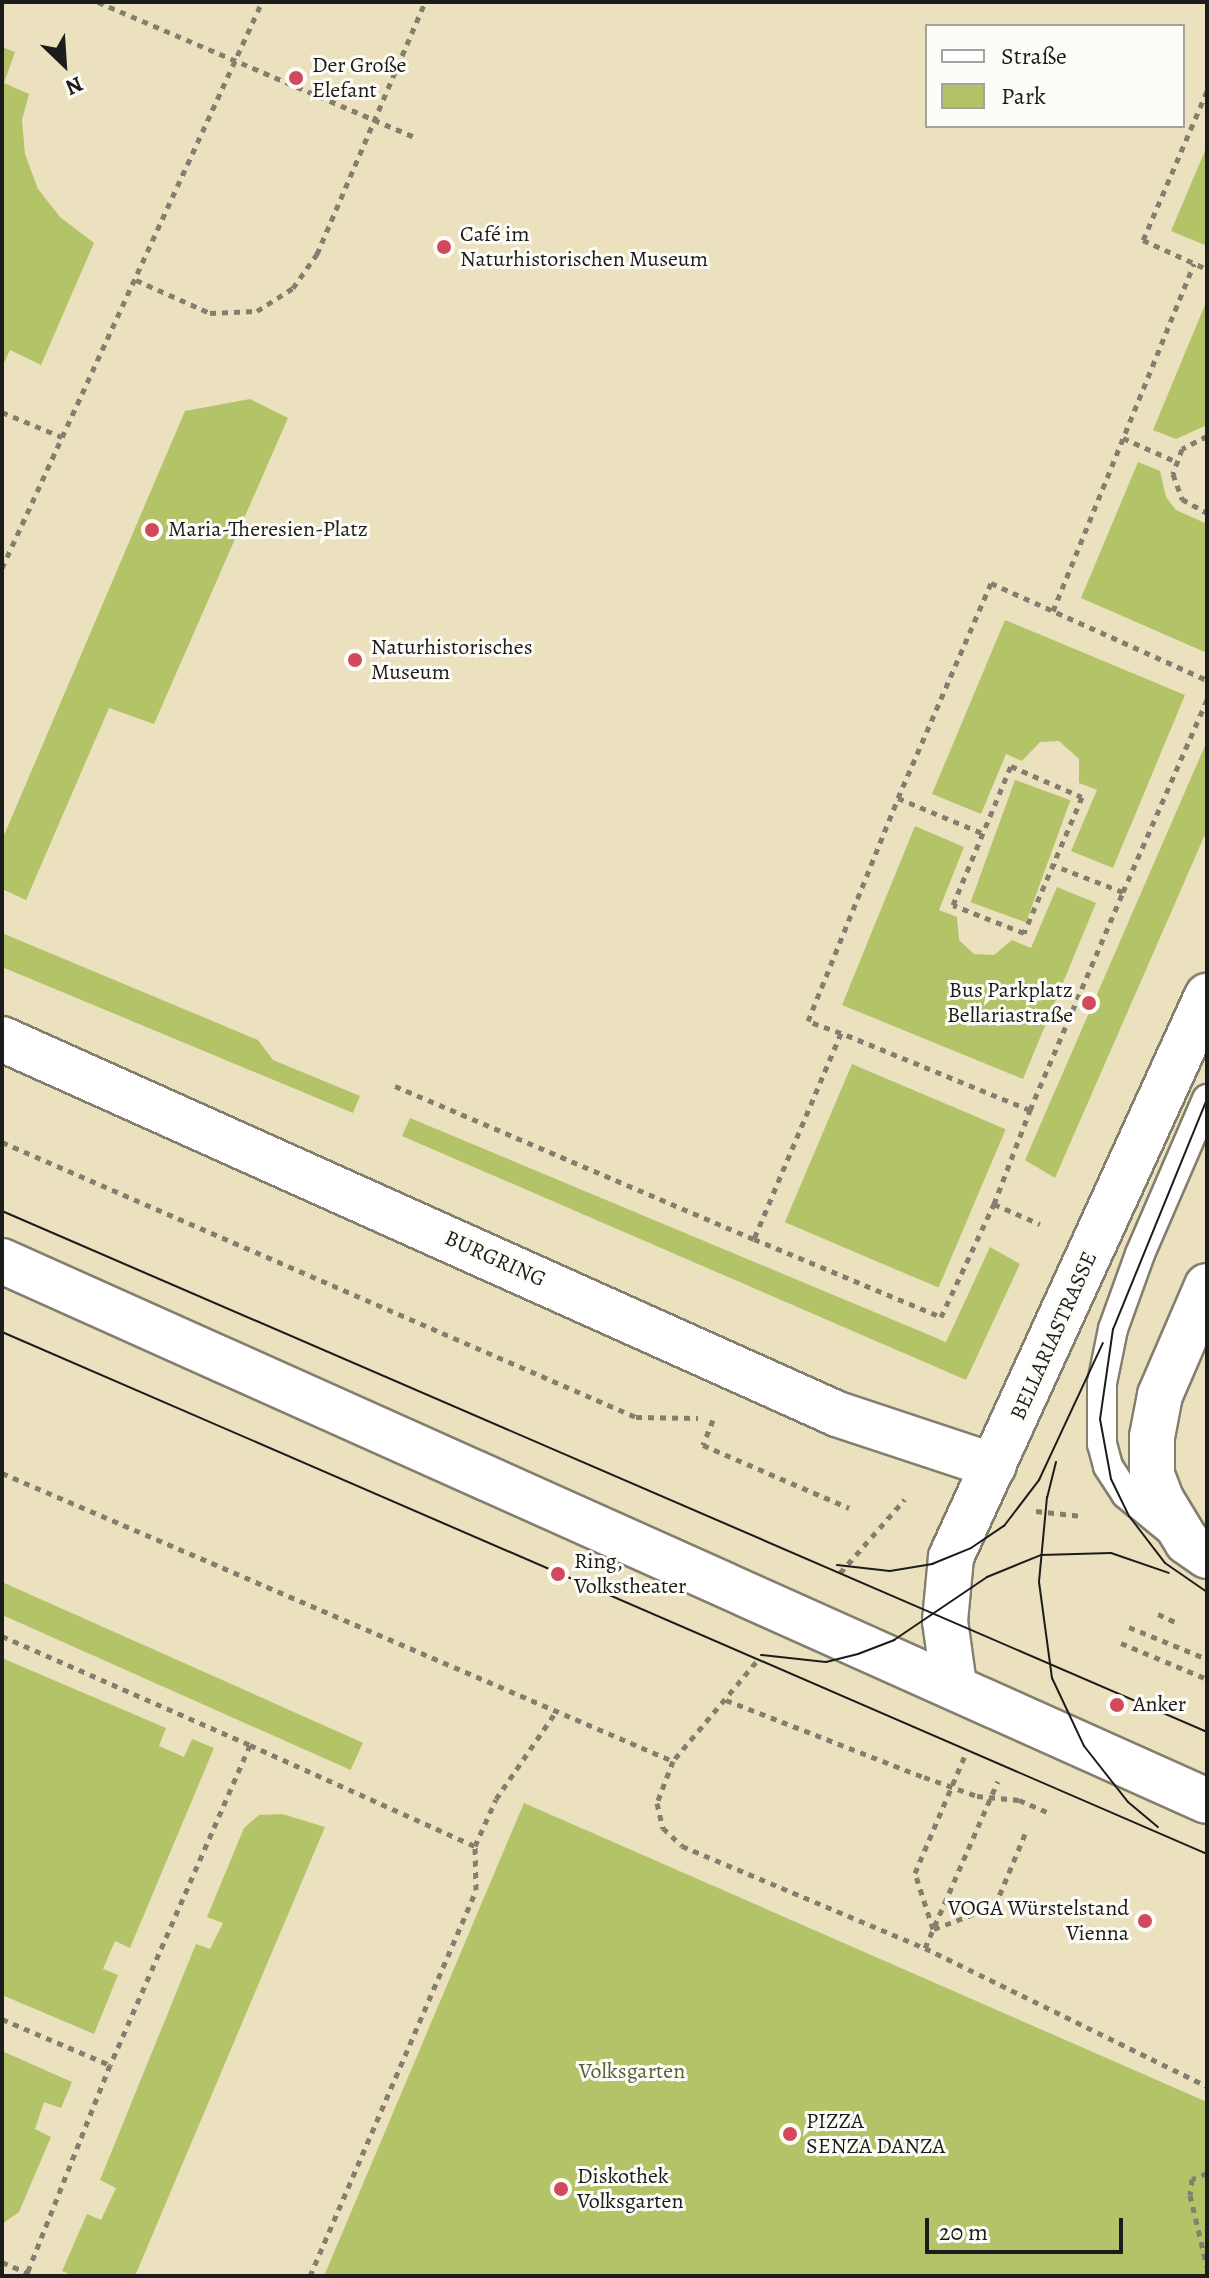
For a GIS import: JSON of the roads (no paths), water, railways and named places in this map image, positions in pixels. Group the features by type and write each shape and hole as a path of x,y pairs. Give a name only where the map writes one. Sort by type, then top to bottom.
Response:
{"main road":[{"name":"BELLARIASTRASSE","path":"954,1685 945,1621 951,1557 1207,996"},
{"name":"BURGRING","path":"2,1039 837,1414 994,1466"},
{"path":"2,1261 1207,1801"},
{"path":"1197,1549 1172,1522 1152,1475 1152,1437 1160,1395 1207,1286"}],"lane":[{"path":"1197,1549 1126,1494 1108,1466 1100,1419 1113,1329 1207,1099"}],"tram line":[{"path":"1207,1099 1113,1329 1100,1419 1111,1479 1129,1516 1165,1563 1207,1592"},
{"path":"2,1211 1207,1732"},
{"path":"2,1332 1207,1854"},
{"path":"837,1565 890,1571 932,1564 971,1548 1004,1526 1039,1480 1103,1343"},
{"path":"1056,1462 1047,1497 1039,1582 1052,1678 1084,1746 1128,1802 1158,1827"},
{"path":"761,1655 826,1662 858,1654 894,1640 987,1577 1041,1555 1111,1553 1169,1573"}],"place":[{"name":"Der Große Elefant","path":"296,78"},
{"name":"Café im Naturhistorischen Museum","path":"444,247"},
{"name":"Maria-Theresien-Platz","path":"152,530"},
{"name":"Naturhistorisches Museum","path":"355,660"},
{"name":"Bus Parkplatz Bellariastraße","path":"1089,1003"},
{"name":"Ring, Volkstheater","path":"558,1574"},
{"name":"Anker","path":"1117,1705"},
{"name":"VOGA Würstelstand Vienna","path":"1145,1921"},
{"name":"PIZZA SENZA DANZA","path":"790,2134"},
{"name":"Diskothek Volksgarten","path":"561,2189"}],"park label":[{"name":"Volksgarten","path":"632,2072"}]}
